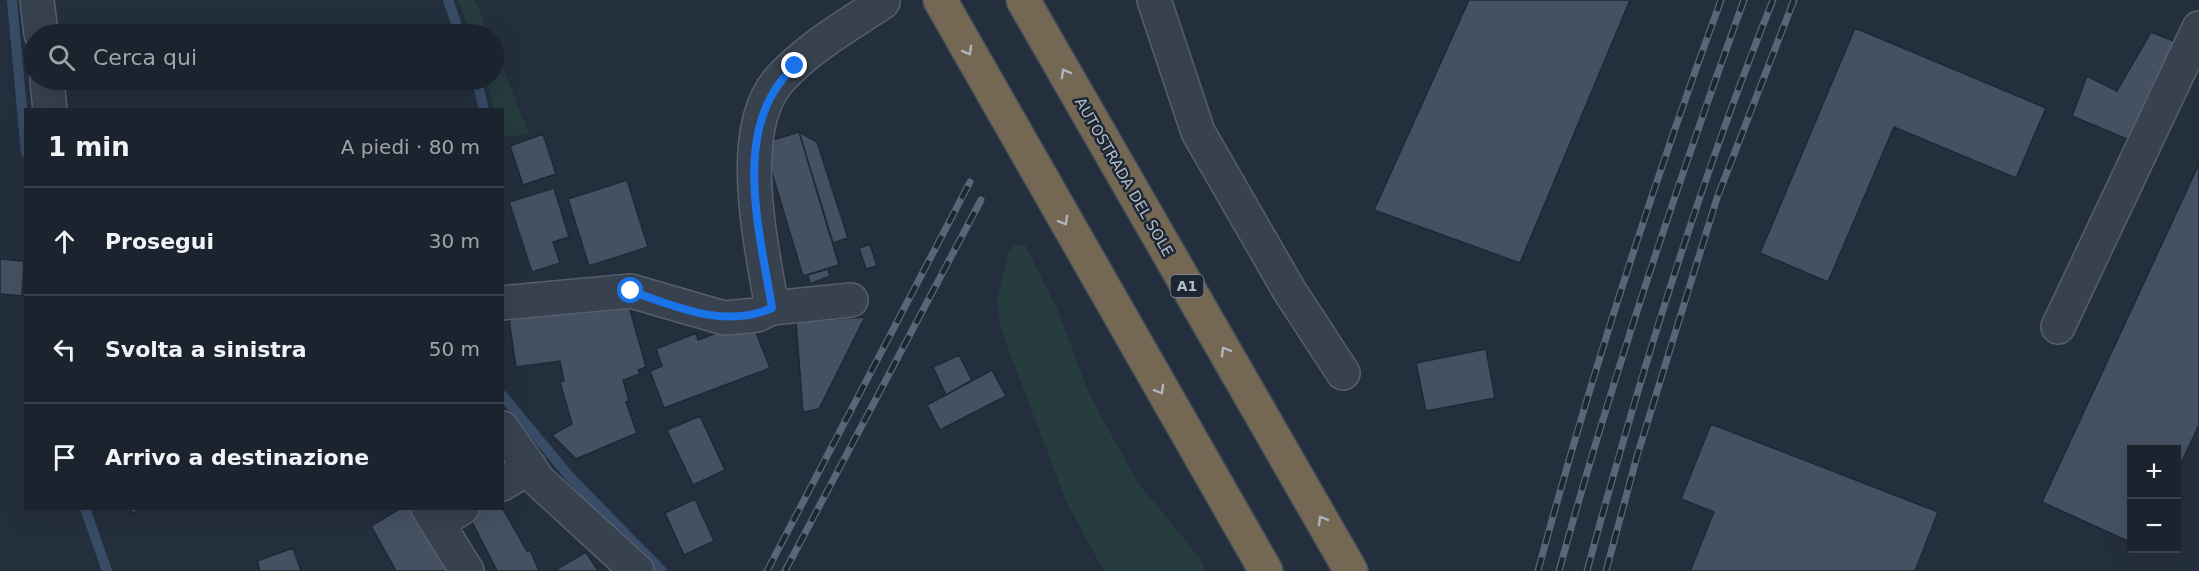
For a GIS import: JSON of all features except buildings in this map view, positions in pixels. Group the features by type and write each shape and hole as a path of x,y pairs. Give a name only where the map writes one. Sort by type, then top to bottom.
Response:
{"highway":[{"path":"939,0 1266,571"},
{"name":"AUTOSTRADA DEL SOLE","path":"1023,0 1351,571"}],"street":[{"path":"38,0 40,24"},
{"path":"1154,0 1198,132 1289,290 1343,373"},
{"path":"772,308 753,191 758,132 764,108 778,81 827,39 883,2"},
{"path":"2058,327 2199,28"},
{"path":"48,90 50,108"},
{"path":"504,303 631,291 724,318 756,315 772,308 851,300"},
{"path":"504,431 539,481 637,571"},
{"path":"504,483 530,467"},
{"path":"443,513 467,571"}],"green space":[{"path":"458,0 475,0 485,24 467,24"},
{"path":"504,70 529,134 504,137 504,108 494,108 489,90 504,90"},
{"path":"1015,245 1025,245 1057,309 1090,396 1138,483 1198,556 1206,571 1104,571 1067,503 1001,330 997,299 1009,250"}],"waterway":[{"path":"12,0 24,131"},
{"path":"448,0 456,24"},
{"path":"479,90 484,108"},
{"path":"504,397 569,476 662,571"},
{"path":"86,510 107,571"}],"railway":[{"path":"1538,571 1623,284 1721,0"},
{"path":"1559,571 1646,284 1744,0"},
{"path":"1587,571 1627,427 1671,283 1720,141 1773,0"},
{"path":"1606,571 1637,456 1717,198 1794,0"},
{"path":"767,571 970,182"},
{"path":"785,571 981,200"}],"route":[{"path":"631,291 669,304 724,318 756,315 772,308 753,191 758,132 764,108 778,81 795,66"}]}
